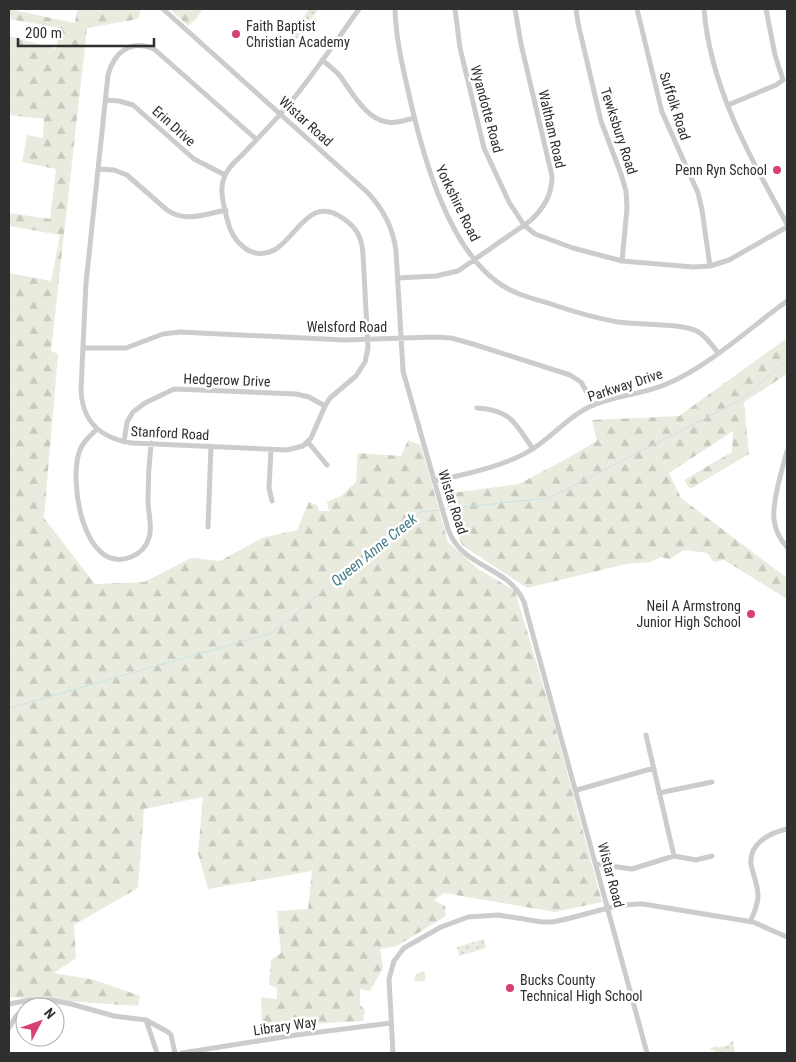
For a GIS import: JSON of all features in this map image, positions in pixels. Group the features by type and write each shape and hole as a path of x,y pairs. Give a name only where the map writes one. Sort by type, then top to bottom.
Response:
{"street":[{"name":"Wistar Road","path":"163,9 366,191 381,207 389,222 395,239 401,338 406,384 444,517 450,536 459,549 468,558 508,580 522,596 647,1053"},
{"path":"327,465 308,442 317,429 325,406 335,393 356,376 363,367 367,353 362,243 355,228 345,220 333,213 321,212 315,213 304,220 278,247 270,251 258,253 248,250 236,241 231,231 222,186 225,175 280,114 359,9"},
{"name":"Yorkshire Road","path":"395,9 398,43 424,158 435,188 453,226 475,260 494,280 521,294 601,319 688,328 702,335 718,353"},
{"name":"Wyandotte Road","path":"455,9 460,48 484,148 501,186 524,225 534,234 599,256 622,261 693,267 710,266 729,260 787,225"},
{"name":"Waltham Road","path":"398,278 453,273 475,260 524,225 538,213 547,200 552,176 521,44 516,9"},
{"name":"Tewksbury Road","path":"576,9 601,121 626,191 627,208 622,261"},
{"name":"Suffolk Road","path":"637,9 662,112 698,193 710,266"},
{"path":"704,9 710,48 720,85 760,173 787,225"},
{"path":"728,105 784,80 774,54 766,9"},
{"path":"151,443 148,501 149,538 143,549 135,555 113,559 101,553 90,540 78,506 76,494 78,456 82,445 97,429 86,413 81,398 86,283 108,75 116,57 128,48 144,45 160,53 256,139"},
{"path":"322,60 338,74 358,102 374,117 393,123 414,118"},
{"name":"Erin Drive","path":"106,100 133,104 194,159 225,175"},
{"path":"98,169 114,170 127,175 175,215 193,217 226,210"},
{"name":"Parkway Drive","path":"434,481 508,461 533,449 574,416 594,405 668,384 718,353 787,302"},
{"name":"Welsford Road","path":"83,348 126,348 163,334 180,332 344,340 434,337 463,341 570,375 584,386 594,405"},
{"name":"Hedgerow Drive","path":"124,442 127,422 133,412 145,403 177,389 305,395 325,406"},
{"path":"477,408 496,410 506,414 516,423 533,449"},
{"name":"Stanford Road","path":"97,429 114,439 124,442 271,449 296,448 308,442"},
{"path":"208,527 211,446"},
{"path":"271,449 269,488 272,501"},
{"path":"787,450 773,507 773,519 777,532 787,547"},
{"path":"780,474 787,475"},
{"path":"646,735 674,856"},
{"path":"576,790 654,768"},
{"path":"659,793 712,782"},
{"path":"750,922 758,897 751,864 753,854 764,838 787,829"},
{"path":"596,864 632,870 674,856 696,860 712,856"},
{"path":"393,1053 389,979 394,961 408,946 441,927 468,917 490,915 552,922 608,907 625,904 643,904 750,922 787,937"},
{"path":"65,1003 114,1016 146,1020 171,1035 175,1053"},
{"path":"146,1020 157,1053"},
{"name":"Library Way","path":"182,1053 391,1023"}],"green space":[{"path":"9,9 75,23 77,9 141,9 138,19 87,28 51,351 58,354 44,518 95,584 144,582 191,558 220,561 262,538 297,530 309,502 317,505 319,511 329,511 327,502 341,496 356,482 358,453 401,456 408,440 421,445 448,542 477,568 515,591 549,705 602,902 555,912 444,893 434,900 445,906 446,916 397,946 380,949 383,968 370,991 360,989 360,1005 365,1010 363,1021 262,1027 261,997 277,999 277,988 269,985 271,960 281,953 277,911 308,909 312,871 208,889 198,853 203,797 144,809 138,888 74,925 76,958 54,973 95,980 140,996 138,1006 65,1001 65,997 9,997 9,453 15,453 9,452 9,273 51,281 60,235 9,226 9,213 50,219 56,169 22,162 27,135 43,138 44,119 9,115 9,36 56,49 60,28 9,19"},
{"path":"170,9 203,9 188,26"},
{"path":"319,9 292,45 283,49 308,10"},
{"path":"787,338 787,374 744,402 749,454 690,489 684,480 732,452 733,431 669,473 681,498 787,578 787,599 724,560 714,562 707,553 684,550 670,559 661,557 650,562 626,564 527,588 462,545 443,494 519,484 597,441 592,420 679,416"},
{"path":"484,939 486,948 459,956 457,947"},
{"path":"424,971 426,980 419,982 414,980 416,974"},
{"path":"733,1041 735,1053 715,1053 714,1050 711,1051 710,1048 729,1045"}],"waterway":[{"name":"Queen Anne Creek","path":"445,509 549,498 741,400 787,360"},
{"name":"Queen Anne Creek","path":"9,708 272,633 420,512 441,510"}],"place":[{"name":"Faith Baptist Christian Academy","path":"236,34"},
{"name":"Penn Ryn School","path":"777,170"},
{"name":"Neil A Armstrong Junior High School","path":"751,614"},
{"name":"Bucks County Technical High School","path":"510,988"}]}
